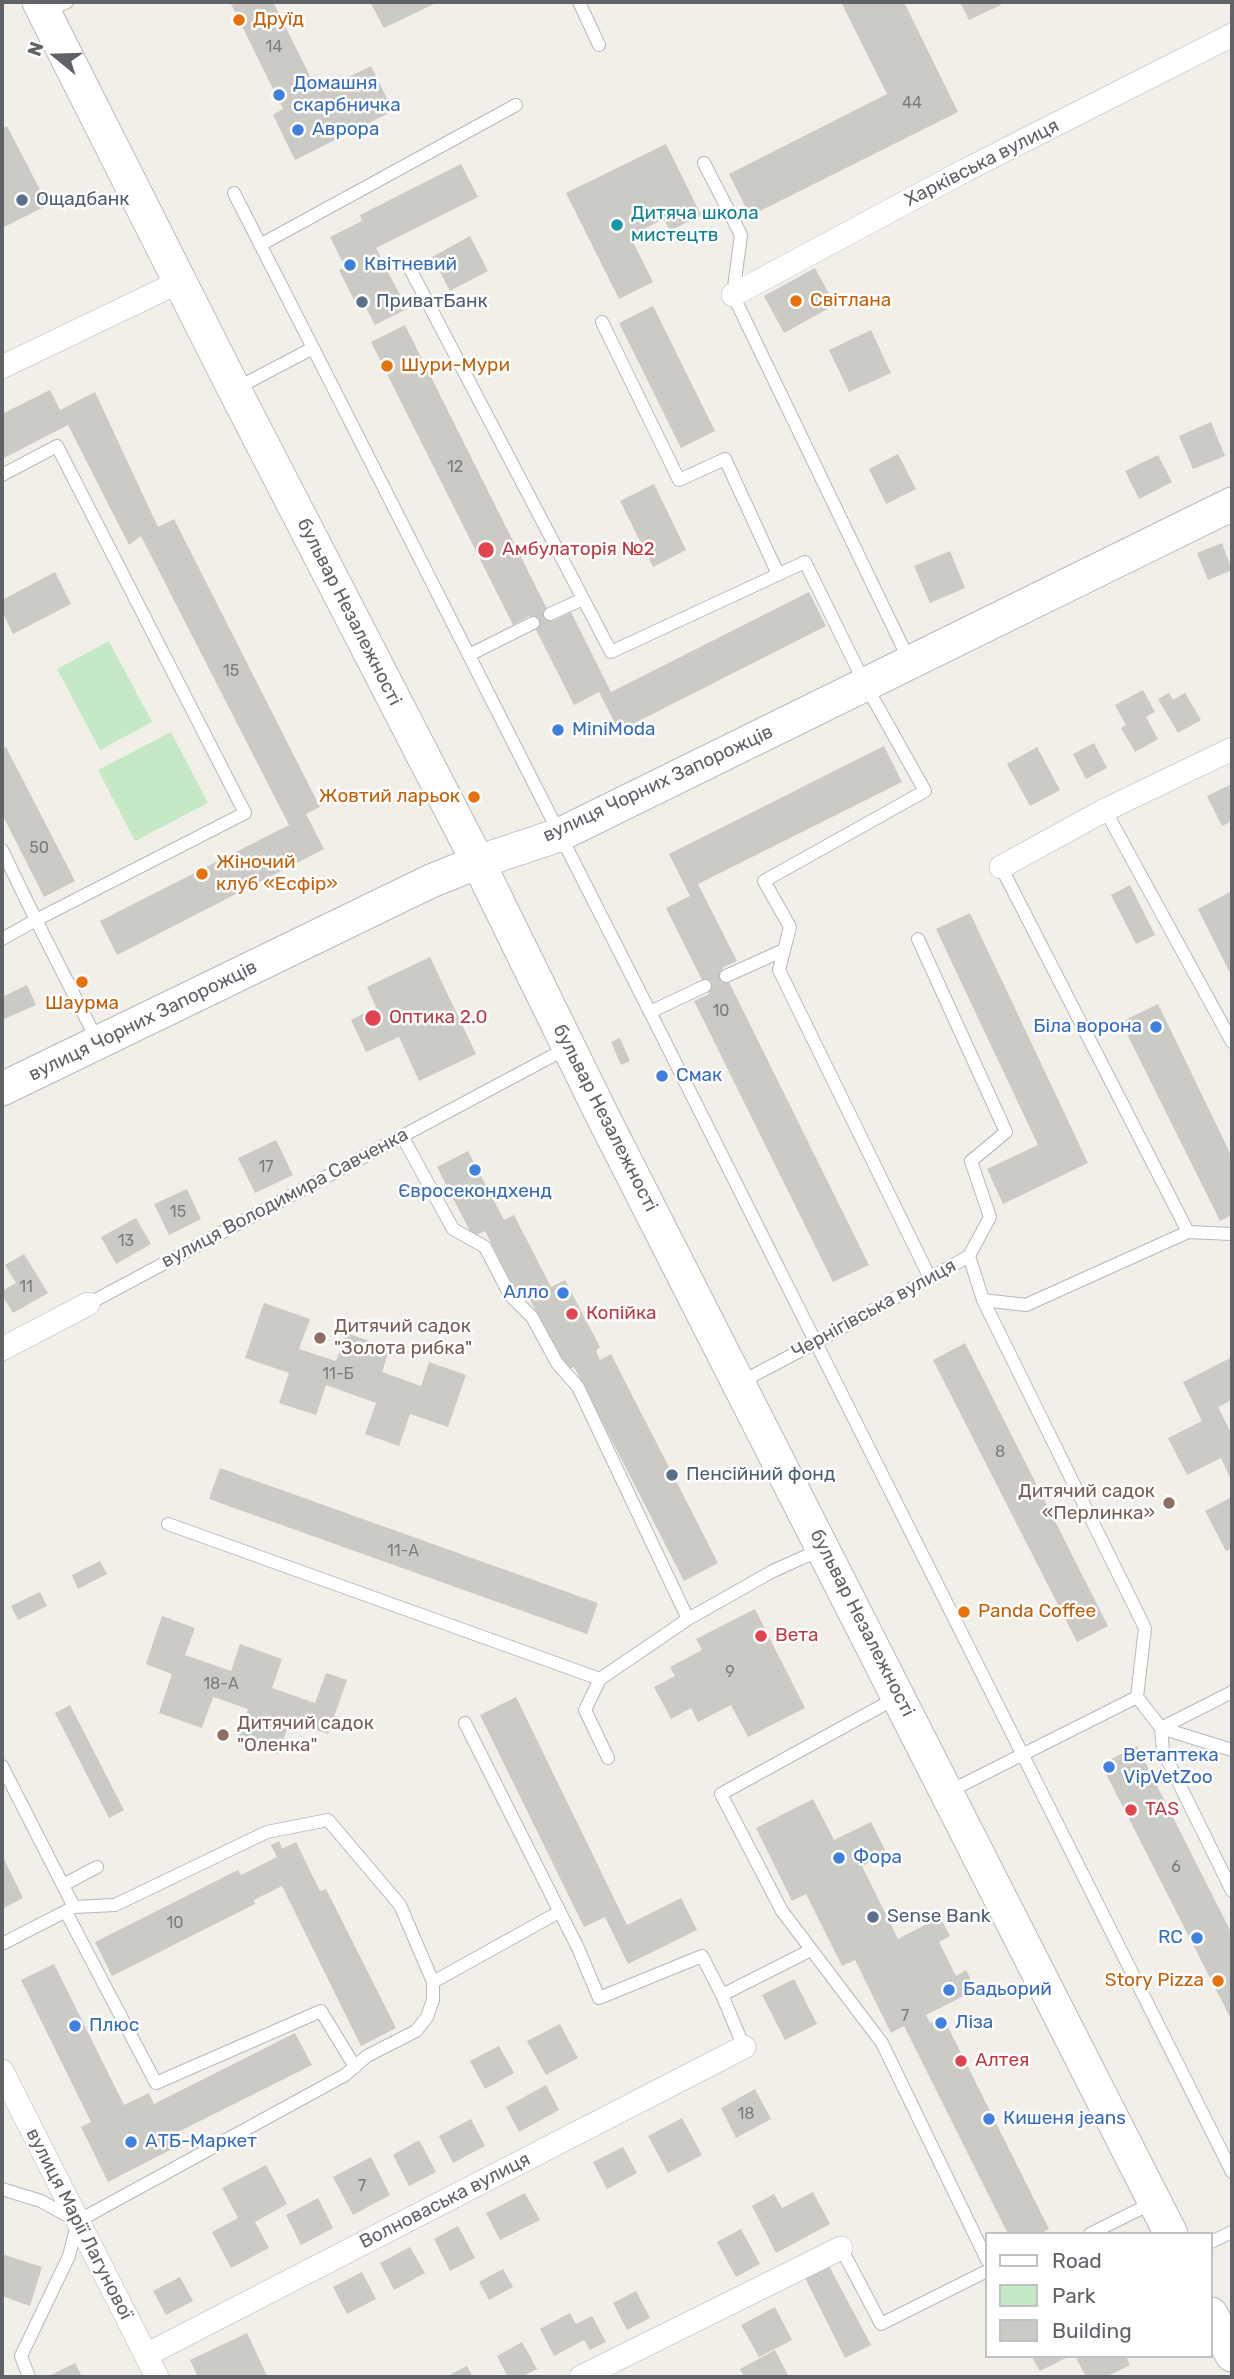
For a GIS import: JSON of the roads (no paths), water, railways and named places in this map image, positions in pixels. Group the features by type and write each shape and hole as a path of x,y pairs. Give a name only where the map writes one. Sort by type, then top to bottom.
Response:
{"main road":[{"name":"бульвар Незалежності","path":"50,5 234,389 478,862 738,1383 1170,2232"},
{"name":"вулиця Чорних Запорожців","path":"2,1089 431,881 559,835 1232,504"},
{"path":"1213,2318 1232,2355"}],"street":[{"name":"Харківська вулиця","path":"733,295 964,171 1232,35"},
{"path":"2,367 181,281"},
{"path":"1001,867 1105,810 1232,749"},
{"name":"вулиця Володимира Савченка","path":"2,1349 88,1304"},
{"name":"Волноваська вулиця","path":"146,2355 744,2047"},
{"name":"вулиця Марії Лагунової","path":"2,2071 157,2377"},
{"path":"581,2377 841,2248"}],"lane":[{"path":"579,2 599,45"},
{"path":"260,245 516,105"},
{"path":"704,163 741,235 733,295 911,662"},
{"path":"234,193 650,1012 1232,2172"},
{"path":"408,265 611,652 805,562 865,684 925,791 764,881 790,927 779,970 930,1278"},
{"path":"602,322 679,480 725,459 778,574"},
{"path":"234,389 313,348"},
{"path":"2,475 57,446 245,813 2,939"},
{"path":"550,614 583,599"},
{"path":"469,656 533,623"},
{"path":"1105,810 1232,1042"},
{"path":"2,850 98,1042"},
{"path":"1001,867 1188,1232"},
{"name":"Чернігівська вулиця","path":"738,1383 969,1256 990,1217 971,1161 1006,1132 918,939"},
{"path":"726,976 784,950"},
{"path":"650,1012 705,986"},
{"name":"вулиця Володимира Савченка","path":"88,1304 569,1046"},
{"path":"402,1136 453,1229 485,1247 510,1295 531,1317 557,1363 578,1387 688,1619"},
{"path":"983,1300 1026,1305 1188,1232 1232,1234"},
{"path":"969,1256 983,1300 1145,1628 1137,1697 1161,1728 1163,1751 1232,1891"},
{"path":"168,1524 600,1679"},
{"path":"608,1758 585,1710 600,1679 688,1619 824,1548"},
{"path":"1161,1728 1232,1692"},
{"path":"899,1696 721,1794 782,1911 882,2043 986,2258"},
{"path":"948,1792 1137,1697"},
{"path":"465,1723 578,1948 599,1998 702,1956 744,2047"},
{"path":"1161,1728 1232,1750"},
{"path":"2,1766 63,1885 70,1910 156,2083 321,2011 355,2067"},
{"path":"2,1944 70,1910 115,1905 267,1832 328,1820 400,1905 433,1982 433,2000 427,2017 416,2031 367,2056 345,2076 78,2221 69,2256 21,2356 29,2377"},
{"path":"63,1885 97,1867"},
{"path":"433,1982 559,1912"},
{"path":"722,1995 811,1950"},
{"path":"2,2189 41,2201 78,2221"},
{"path":"1094,2232 1155,2202"},
{"path":"1213,2241 1232,2232"},
{"path":"841,2248 881,2324 986,2272"}],"place":[{"name":"Друїд","path":"239,20"},
{"name":"Домашня скарбничка","path":"279,95"},
{"name":"Аврора","path":"298,130"},
{"name":"Ощадбанк","path":"22,200"},
{"name":"Дитяча школа мистецтв","path":"617,225"},
{"name":"Квітневий","path":"350,265"},
{"name":"Світлана","path":"796,301"},
{"name":"ПриватБанк","path":"362,302"},
{"name":"Шури-Мури","path":"387,366"},
{"name":"Амбулаторія №2","path":"486,550"},
{"name":"MiniModa","path":"558,730"},
{"name":"Жовтий ларьок","path":"474,797"},
{"name":"Жіночий клуб «Есфір»","path":"202,874"},
{"name":"Шаурма","path":"82,982"},
{"name":"Оптика 2.0","path":"373,1018"},
{"name":"Біла ворона","path":"1156,1027"},
{"name":"Смак","path":"662,1076"},
{"name":"Євросекондхенд","path":"475,1170"},
{"name":"Алло","path":"563,1293"},
{"name":"Копійка","path":"572,1314"},
{"name":"Дитячий садок \"Золота рибка\"","path":"320,1338"},
{"name":"Пенсійний фонд","path":"672,1475"},
{"name":"Дитячий садок «Перлинка»","path":"1169,1503"},
{"name":"Panda Coffee","path":"964,1612"},
{"name":"Вета","path":"761,1636"},
{"name":"Дитячий садок \"Оленка\"","path":"223,1735"},
{"name":"Ветаптека VipVetZoo","path":"1109,1767"},
{"name":"TAS","path":"1131,1810"},
{"name":"Фора","path":"839,1858"},
{"name":"Sense Bank","path":"873,1917"},
{"name":"RC","path":"1197,1938"},
{"name":"Story Pizza","path":"1218,1981"},
{"name":"Бадьорий","path":"949,1990"},
{"name":"Ліза","path":"941,2023"},
{"name":"Плюс","path":"75,2026"},
{"name":"Алтея","path":"961,2061"},
{"name":"Кишеня jeans","path":"989,2119"},
{"name":"АТБ-Маркет","path":"131,2142"}]}
